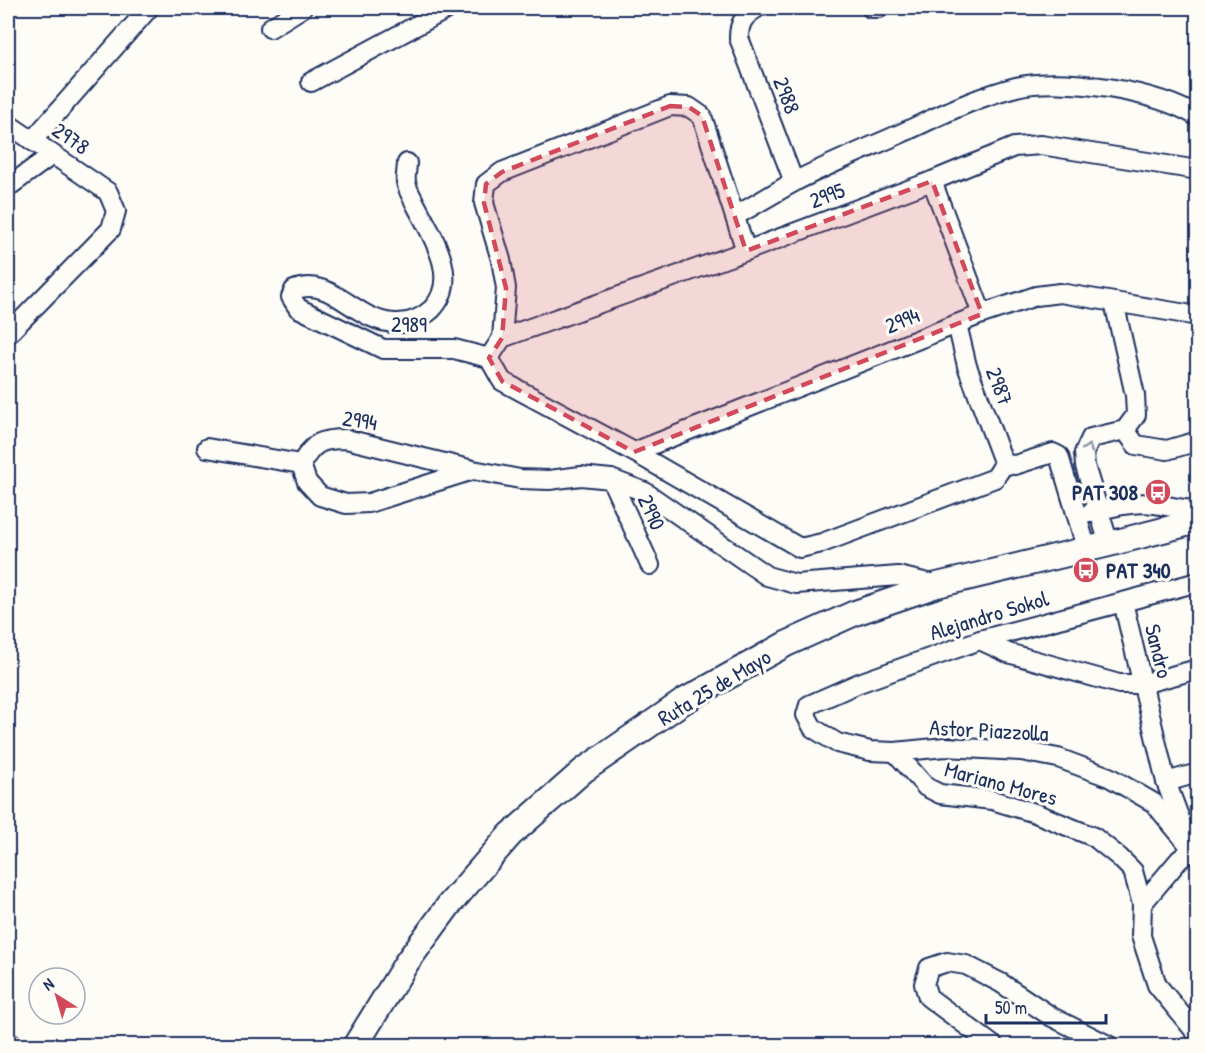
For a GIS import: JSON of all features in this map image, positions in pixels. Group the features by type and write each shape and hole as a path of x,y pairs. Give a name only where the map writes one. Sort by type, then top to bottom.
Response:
{"main road":[{"name":"Ruta 25 de Mayo","path":"355,1046 407,962 449,905 510,835 584,770 684,701 786,644 855,613 937,585 1197,521"}],"street":[{"path":"32,141 149,8"},
{"path":"270,28 302,8"},
{"path":"311,82 449,8"},
{"name":"2988","path":"757,8 746,14 739,25 739,38 795,182"},
{"path":"872,8 879,8"},
{"name":"2995","path":"735,216 795,182 944,113 984,97 1018,87 1059,83 1100,88 1153,98 1197,117"},
{"path":"746,250 702,116 688,107 670,106 502,172 486,184 484,203 501,260 506,288 502,338 489,357 502,381 634,452 800,548 822,543 995,478 1004,464 1015,465 1053,453 1059,456 1078,517 1098,547"},
{"name":"2978","path":"8,124 108,192 116,211 111,229 8,334"},
{"name":"2995","path":"502,338 932,181 1014,147 1041,145 1197,170"},
{"path":"8,187 52,155"},
{"name":"2989","path":"407,164 406,182 442,256 444,285 436,304 423,318 402,322 382,322 357,311 329,291 318,287 306,285 294,290 291,297 298,308 382,349 454,349 489,357"},
{"path":"932,181 982,314"},
{"name":"2994","path":"634,452 982,314 1036,296 1060,293 1197,316"},
{"path":"1098,547 1100,510 1085,466 1084,453 1091,438 1125,430 1136,415 1135,395 1114,302"},
{"path":"402,322 399,333 400,341 410,349"},
{"name":"2987","path":"957,324 967,366 1004,464"},
{"path":"1125,430 1136,445 1167,450 1197,441"},
{"name":"2994","path":"473,470 369,503 346,504 320,496 307,482 301,464 311,447 328,439 346,439 520,479 549,480 581,476 606,478"},
{"path":"207,448 301,464"},
{"path":"606,478 645,492 766,576 796,584 898,576 937,585"},
{"name":"2990","path":"606,478 650,565"},
{"path":"1078,517 1124,504 1155,504 1182,510 1197,510"},
{"name":"Alejandro Sokol","path":"806,715 809,705 839,692 980,640 1197,582"},
{"name":"Sandro","path":"1123,602 1166,782 1195,850"},
{"path":"980,640 1008,653 1119,684 1142,684 1197,669"},
{"name":"Astor Piazzolla","path":"806,715 813,728 837,743 870,751 895,752 945,747 1021,751 1058,758 1109,777 1154,802 1195,850"},
{"name":"Mariano Mores","path":"895,752 926,787 940,794 992,800 1035,813 1094,837 1119,857 1132,872 1142,904 1141,936 1157,985 1197,1035"},
{"path":"1166,782 1197,773"},
{"path":"1142,904 1179,860 1195,850"},
{"path":"994,1046 928,997 924,984 929,968 947,962 966,965 1001,983 1052,1017 1110,1046"}],"highlighted area":[{"path":"670,106 689,107 702,116 746,251 932,181 982,314 634,452 502,381 489,358 502,338 506,288 484,203 486,184 502,172"}],"waterway":[{"path":"8,1031 31,1046"}],"place":[{"name":"PAT 308","path":"1158,492"},
{"name":"PAT 340","path":"1086,570"}]}
